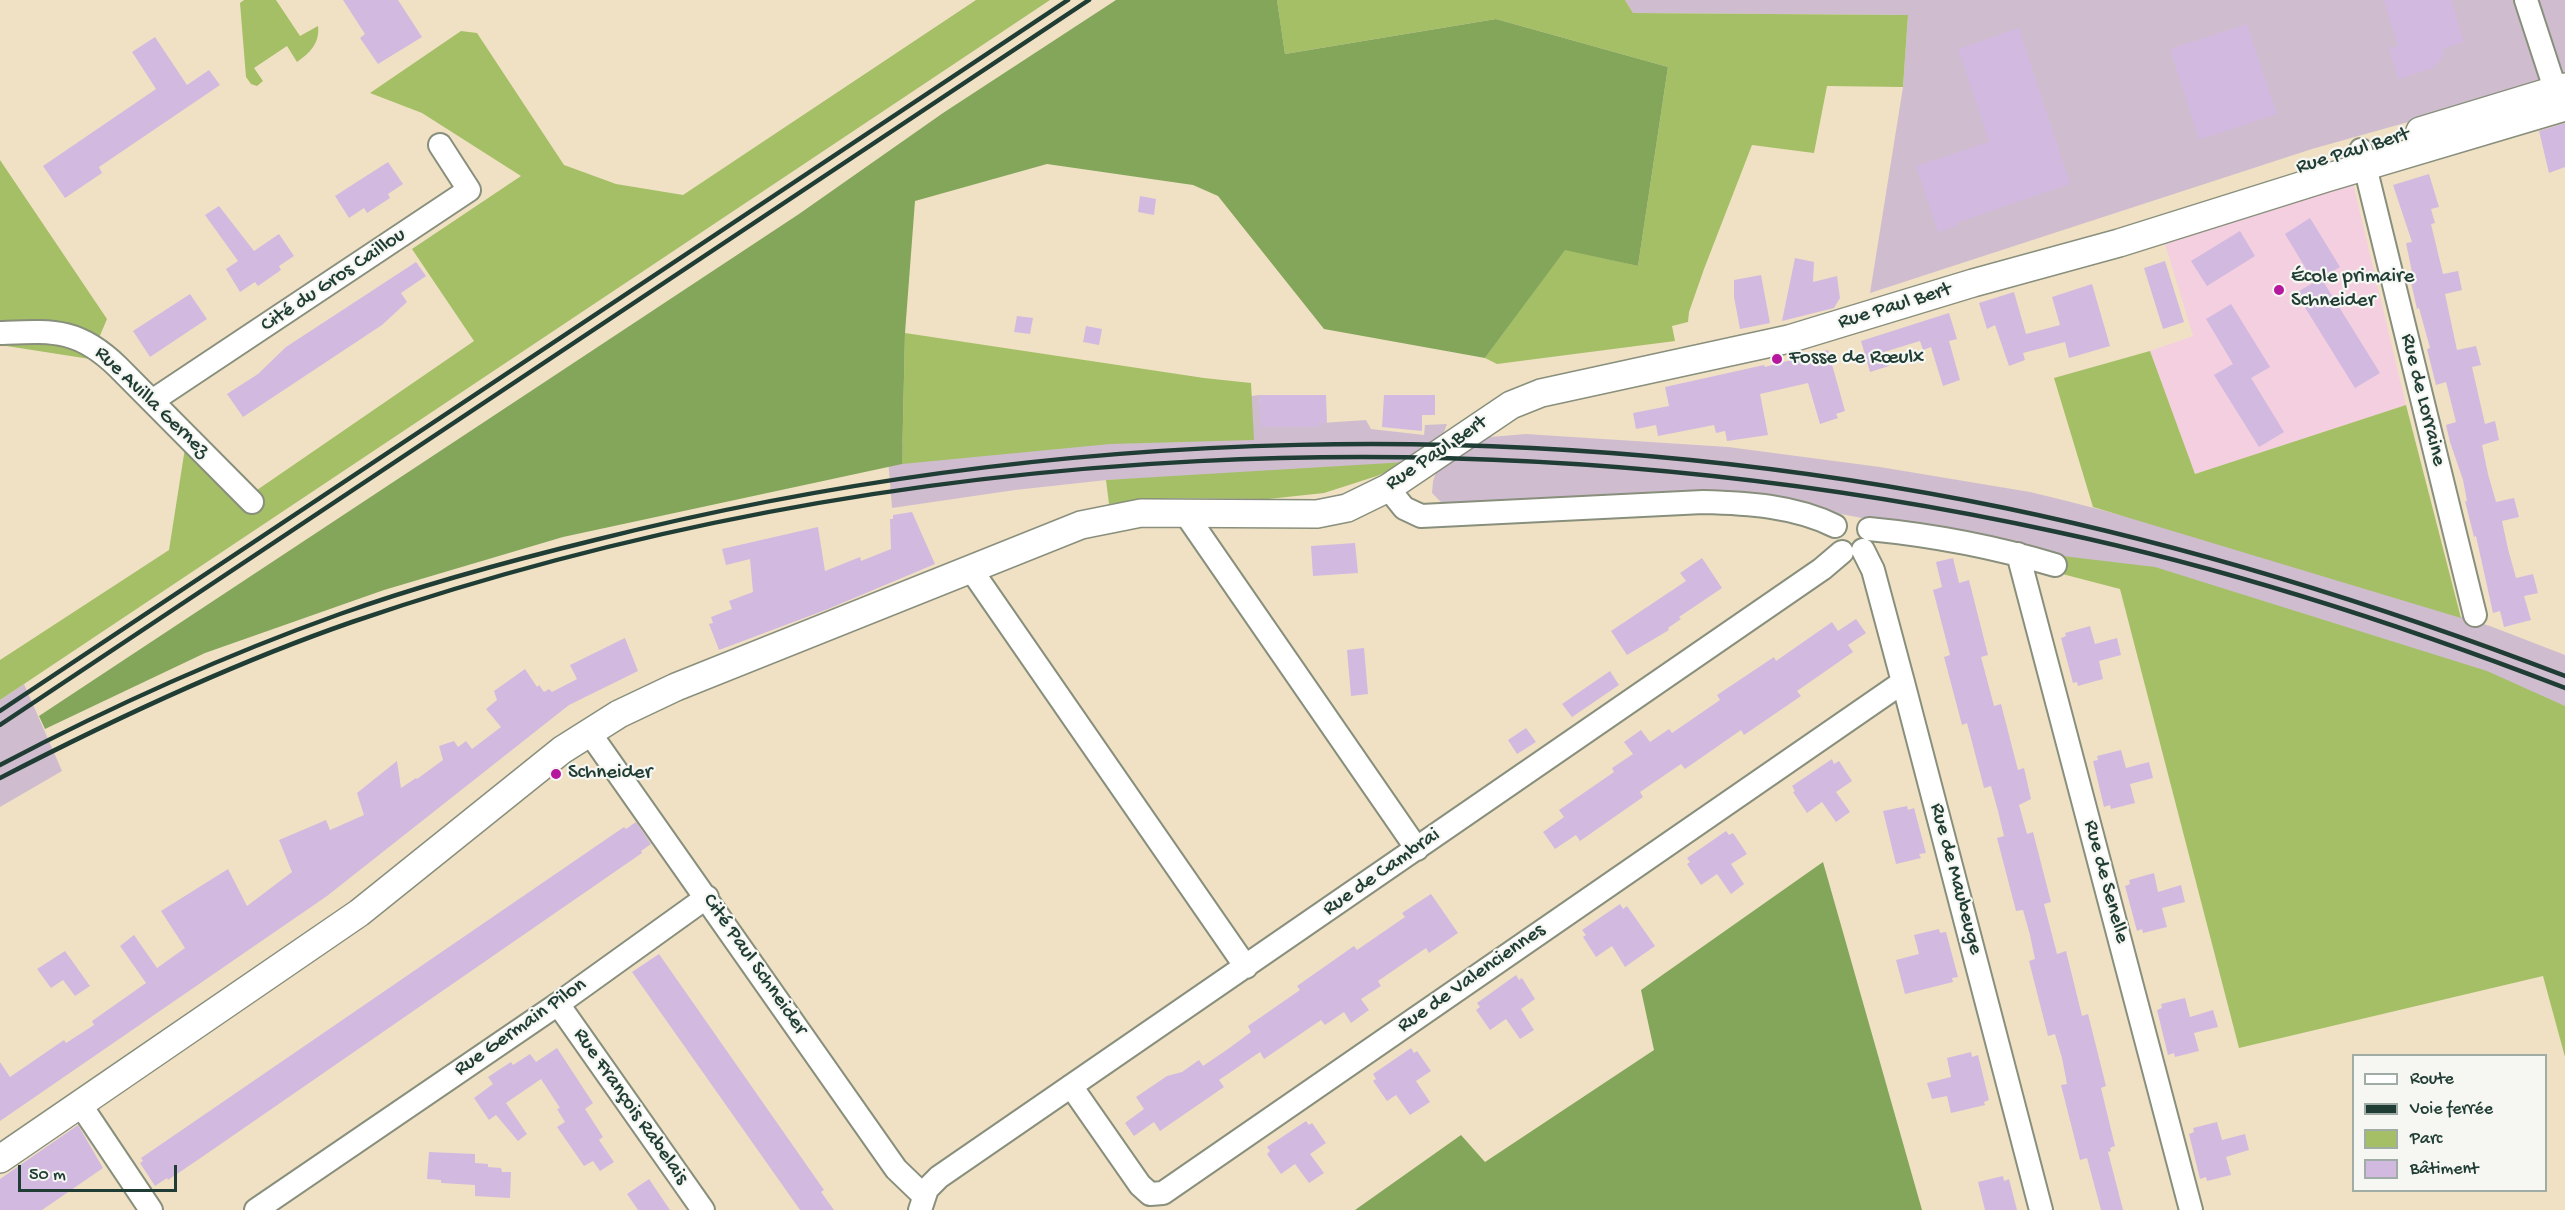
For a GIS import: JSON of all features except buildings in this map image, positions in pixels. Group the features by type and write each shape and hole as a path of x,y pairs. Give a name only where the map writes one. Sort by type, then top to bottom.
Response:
{"street":[{"path":"2526,0 2562,98"},
{"name":"Rue Paul Bert","path":"0,1159 359,913 544,764 589,732 676,687 970,568 1097,521 1142,513 1317,514 1347,508 1388,488 1498,413 1541,393 1764,345 2111,245 2363,158 2562,98"},
{"name":"Cité du Gros Caillou","path":"153,401 469,190 440,145"},
{"name":"Rue de Lorraine","path":"2363,158 2475,615"},
{"name":"Rue Avilla Gernez","path":"0,333 61,334 85,340 106,356 153,401 252,502"},
{"path":"1388,488 1404,508 1421,516 1703,502 1746,504 1805,514 1835,526 1842,519 1853,517 1863,521 1858,544 1906,533 2018,554 2055,565"},
{"path":"1185,513 1417,849"},
{"name":"Rue de Maubeuge","path":"1835,526 1833,540 1858,544 1873,570 1904,681 2041,1210"},
{"name":"Rue de Cambrai","path":"921,1203 939,1177 1858,544"},
{"name":"Rue de Senelle","path":"2018,554 2191,1210"},
{"path":"970,568 1246,967"},
{"name":"Rue de Valenciennes","path":"1071,1086 1140,1185 1150,1194 1163,1193 1904,681"},
{"name":"Cité Paul Schneider","path":"589,732 921,1203"},
{"name":"Rue Germain Pilon","path":"256,1210 558,1004 707,897"},
{"name":"Rue François Rabelais","path":"558,1004 703,1210"},
{"path":"80,1104 151,1210"}],"shaded area":[{"path":"1625,0 2565,0 2565,78 2312,149 1870,293 1903,87 1908,15 1633,13"},
{"name":"École primaire Schneider","path":"2353,183 2406,405 2195,474 2150,351 2193,336 2165,244"},
{"path":"1259,395 1262,427 1366,420 1371,429 1424,435 1425,425 1447,424 1442,437 1465,439 1526,434 1728,447 1880,467 2030,492 2067,501 2236,545 2490,626 2565,655 2565,719 2002,545 1815,509 1445,506 1432,493 1437,470 1389,468 1107,480 1015,490 892,508 887,446"},
{"path":"24,684 62,771 0,807 0,700"}],"green space":[{"path":"244,0 276,0 300,36 318,26 316,42 297,62 287,46 254,68 263,81 257,86 251,84 246,77 240,3"},
{"path":"976,0 1050,0 0,700 0,660 169,550 185,448 241,501 474,341 412,249 521,176 422,113 370,93 461,31 477,33 564,165 616,184 683,195"},
{"path":"1116,0 1277,0 1285,54 1496,19 1668,67 1638,266 1565,250 1485,358 1324,329 1218,196 1193,185 1047,164 915,201 905,333 902,464 563,537 384,590 205,653 45,729 39,716 799,214 943,113"},
{"path":"1277,0 1625,0 1633,13 1908,15 1903,87 1827,86 1814,153 1752,145 1704,269 1689,312 1688,322 1672,326 1675,341 1497,364 1485,358 1565,249 1638,266 1668,67 1496,19 1285,54"},
{"path":"0,160 107,319 90,359 0,345"},
{"path":"905,333 1251,383 1254,440 1110,444 902,464"},
{"path":"2150,351 2195,474 2406,405 2461,618 2093,507 2054,378"},
{"path":"1407,462 1377,476 1324,493 1268,499 1170,498 1109,504 1106,480"},
{"path":"2054,555 2155,567 2487,671 2565,706 2565,1057 2543,976 2239,1048 2120,589 2047,570"},
{"path":"1823,862 1922,1210 1355,1210 1461,1135 1485,1162 1654,1050 1641,990"}],"railway":[{"path":"0,711 1068,0"},
{"path":"0,725 1089,0"},
{"path":"0,765 167,684 296,630 435,583 595,540 769,501 944,473 1121,454 1298,445 1476,446 1654,457 1830,477 2005,508 2219,560 2428,626 2565,676"},
{"path":"0,778 130,714 218,674 307,638 352,622 559,559 770,512 983,479 1198,461 1414,458 1630,468 1845,493 2057,532 2186,563 2377,620 2565,688"}],"place":[{"name":"École primaire Schneider","path":"2279,290"},
{"name":"Fosse de Rœulx","path":"1777,359"},
{"name":"Schneider","path":"556,774"}]}
